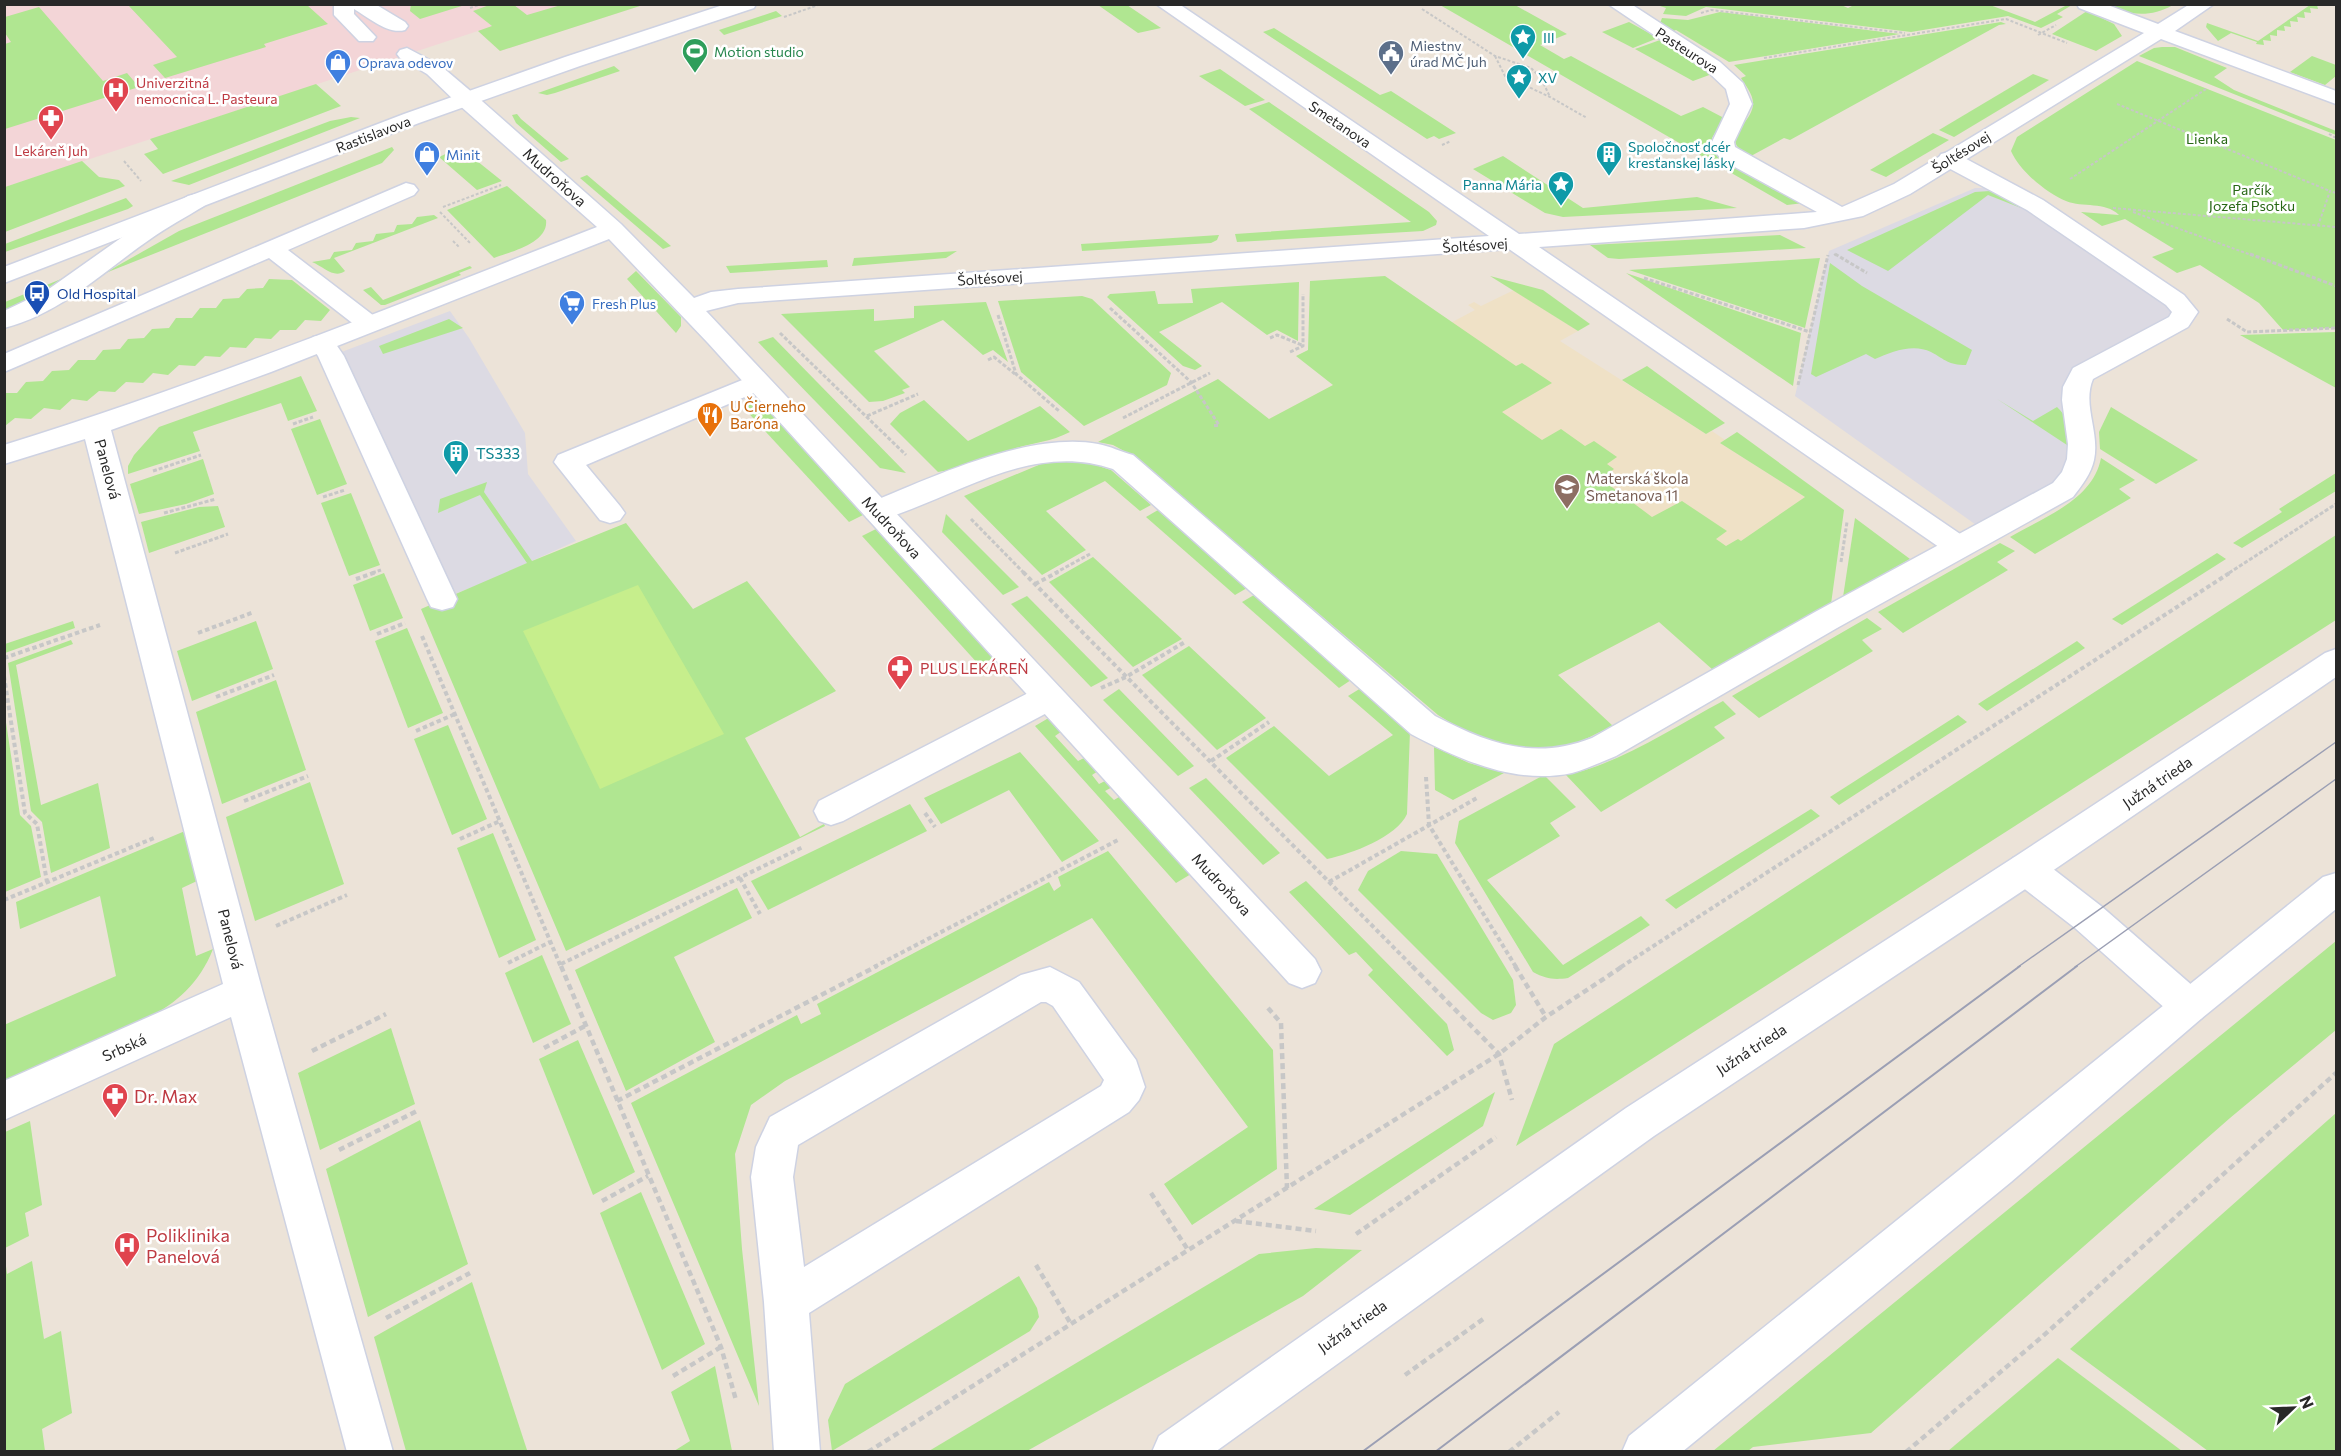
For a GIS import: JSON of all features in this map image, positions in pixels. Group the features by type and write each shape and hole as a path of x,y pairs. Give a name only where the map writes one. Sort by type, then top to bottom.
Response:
{"street":[{"path":"344,4 344,15 381,32 360,4"},
{"name":"Rastislavova","path":"4,276 202,198 466,99 747,4"},
{"name":"Smetanova","path":"1166,4 1959,547"},
{"path":"2086,4 2337,98"},
{"name":"Šoltésovej","path":"689,309 711,300 738,296 1804,221 1840,215 1872,206 2205,4"},
{"name":"Pasteurova","path":"1625,9 1713,66 1736,87 1741,97 1741,104 1722,142 1724,149 1730,155 1840,215"},
{"path":"434,70 408,54 434,70"},
{"name":"Mudroňova","path":"434,70 613,229 758,382 1302,971"},
{"path":"877,512 1004,464 1082,444 1091,450 1123,462 1423,725 1477,752 1543,763 1573,759 1604,747 2064,490 2074,479 2081,464 2082,443 2076,383 2082,374 2179,322 2185,312 2175,300 2035,205 1949,159"},
{"path":"4,364 406,190"},
{"path":"4,320 56,296 135,238 202,198"},
{"path":"4,455 96,426 322,343 613,229"},
{"path":"272,249 369,324"},
{"path":"322,343 331,356 442,599"},
{"path":"610,513 568,462 758,382"},
{"name":"Panelová","path":"96,426 292,1173 370,1452"},
{"name":"Južná trieda","path":"1175,1452 1640,1122 2026,869 2337,661"},
{"path":"831,811 1049,697"},
{"path":"2026,869 2088,917 2189,1006"},
{"path":"1645,1452 1987,1175 2189,1006 2337,888"},
{"path":"786,1302 1115,1100 1125,1087 1122,1073 1066,994 1050,984 1034,987 784,1131 776,1147 772,1177 786,1302 797,1452"},
{"name":"Srbská","path":"4,1101 244,993"}],"path":[{"path":"470,8 482,4"},
{"path":"1422,9 1495,56 1531,68 1541,78 1550,97"},
{"path":"1625,9 1686,18 1711,10 1911,34"},
{"path":"1713,66 2006,19 2112,60"},
{"path":"1495,56 1506,76 1587,118"},
{"path":"2069,86 2337,193"},
{"path":"124,161 145,186"},
{"path":"2318,226 2330,191"},
{"path":"2110,207 2337,227"},
{"path":"437,209 492,266 532,249 540,257"},
{"path":"2127,209 2337,286"},
{"path":"1784,425 1796,396 1829,251"},
{"path":"1640,276 1809,332"},
{"path":"1302,289 1303,346"},
{"path":"1108,306 1191,382 1219,425 1213,426"},
{"path":"995,308 1016,374"},
{"path":"2224,317 2247,332 2337,328"},
{"path":"1270,338 1277,334 1303,346"},
{"path":"1290,352 1303,346"},
{"path":"988,360 994,357 1016,374 1082,444 1098,431 1210,373"},
{"path":"867,416 918,394"},
{"path":"323,497 348,488"},
{"path":"122,523 216,499"},
{"path":"868,1452 1499,1054 1546,1017 1695,918 2337,504"},
{"path":"133,567 228,534"},
{"path":"1035,584 1090,554"},
{"path":"356,579 383,569"},
{"path":"4,658 144,609"},
{"path":"155,650 254,612"},
{"path":"377,634 414,619"},
{"path":"419,630 721,1347 733,1383 737,1405"},
{"path":"1126,677 1185,642"},
{"path":"173,714 274,675"},
{"path":"4,676 25,813 37,824 47,882"},
{"path":"416,731 455,714"},
{"path":"1211,761 1269,722"},
{"path":"1423,725 1429,825 1546,1017"},
{"path":"1329,882 1543,763"},
{"path":"4,900 308,776"},
{"path":"460,839 500,821"},
{"path":"617,1101 1118,840"},
{"path":"740,878 760,914"},
{"path":"232,945 347,895"},
{"path":"974,907 978,912"},
{"path":"508,963 550,942"},
{"path":"835,979 839,986"},
{"path":"267,1073 386,1014"},
{"path":"544,1048 585,1026"},
{"path":"1499,1054 1512,1100"},
{"path":"1906,1452 2043,1336 2337,1073"},
{"path":"292,1173 417,1111"},
{"path":"1356,1234 1496,1137"},
{"path":"602,1201 648,1176"},
{"path":"1151,1193 1188,1250"},
{"path":"1236,1221 1316,1231"},
{"path":"1036,1266 1071,1324"},
{"path":"339,1344 470,1273"},
{"path":"1405,1375 1486,1317"},
{"path":"673,1376 721,1347"},
{"path":"1509,1452 1559,1412"}],"shaded area":[{"name":"Univerzitná nemocnica L. Pasteura","path":"4,5 643,5 500,51 478,31 5,187"},
{"path":"1975,188 1990,188 2015,193 2185,312 2082,374 2081,463 1986,532 1795,396 1829,251"},
{"name":"Materská škola Smetanova 11","path":"1514,290 1578,331 1560,341 1706,434 1712,431 1725,440 1720,443 1805,497 1659,622 1558,675 1269,419 1475,310 1468,305 1474,302 1481,306"},
{"path":"450,311 469,338 525,433 528,474 576,541 442,599 331,356"}],"green space":[{"path":"411,4 473,5 465,5 420,19 410,11"},
{"path":"492,4 514,5 527,15 561,5 643,5 500,51 478,31 492,26 473,11"},
{"path":"1654,4 1839,4 1848,8 1856,4 1990,5 2035,22 2067,5 2072,5 2057,14 2063,17 2041,28 2008,16 1911,32 1706,7 1686,16 1663,14 1666,8"},
{"path":"128,5 307,5 328,24 264,44 266,47 165,78 153,65 177,57"},
{"path":"1098,5 1127,5 1161,28 1138,33"},
{"path":"1440,5 1515,5 1567,34 1540,45 1564,59 1571,56 1681,116 1703,107 1724,118 1712,138 1713,148 1734,166 1774,190 1779,188 1804,203 1787,205"},
{"path":"2098,5 2173,5 2163,10 2136,14"},
{"path":"2310,5 2317,5 2318,9 2310,8 2311,13 2304,12 2305,18 2297,17 2298,22 2290,21 2291,27 2284,26 2285,31 2277,30 2277,36 2270,35 2271,41 2263,40 2264,45 2231,33 2218,41 2206,27 2207,23 2258,41"},
{"path":"39,7 103,81 127,73 139,87 5,129 5,44 11,42 5,33 5,17"},
{"path":"776,11 782,16 724,35 719,30"},
{"path":"2087,11 2114,24 2122,36 2096,51 2052,34"},
{"path":"1720,12 1900,34 1729,62 1676,30 1669,33 1659,26 1662,18 1688,20"},
{"path":"1629,22 1658,38 1633,48 1602,32"},
{"path":"2001,22 2006,24 1999,25 1790,140 1784,138 1751,156 1736,144 1738,131 1752,111 1753,100 1741,78 1746,76 1734,65"},
{"path":"1274,28 1380,95 1391,91 1456,133 1439,139 1434,136 1427,139 1263,32"},
{"path":"1660,40 1712,74 1693,81 1635,49"},
{"path":"2175,47 2227,68 2214,77 2234,90 2336,131 2336,135 2139,56 2154,48"},
{"path":"2312,56 2336,65 2336,76 2325,85 2290,72"},
{"name":"Parčík Jozefa Psotku","path":"2137,61 2336,140 2336,328 2283,330 2259,303 2200,265 2177,273 2152,257 2174,249 2125,219 2102,226 2081,212 2119,215 2101,206 2066,201 2034,180 2020,166 2011,151 2017,137"},
{"path":"614,66 620,71 555,93 547,95 538,93"},
{"path":"1220,69 1265,100 1245,106 1199,76"},
{"path":"2033,74 2049,80 1954,137 1939,130"},
{"path":"316,84 341,106 163,174 144,154 158,149 150,139"},
{"path":"1269,102 1429,212 1437,221 1436,225 1423,231 1237,242 1235,234 1411,222 1249,109"},
{"path":"517,114 569,159 561,162 516,123 512,115"},
{"path":"351,117 360,118 189,185 171,181 330,121"},
{"path":"1933,133 1949,140 1886,177 1870,170"},
{"path":"392,147 394,150 382,163 103,274 179,231"},
{"path":"450,152 459,163 477,161 502,181 477,190 439,157"},
{"path":"1503,156 1583,208 1697,197 1737,208 1563,217 1545,213 1473,169"},
{"path":"82,161 99,177 119,180 125,186 5,232 5,187"},
{"path":"587,175 671,246 663,249 580,178"},
{"path":"507,186 546,220 545,228 535,241 494,258 447,210"},
{"path":"1990,191 2008,196 2023,205 2021,208 1988,195 1888,271 1847,250 1975,192"},
{"path":"126,198 133,206 128,209 5,252 5,244"},
{"path":"434,215 438,218 334,258 345,271 341,273 333,273 312,262 330,259 334,252 352,250 356,243 373,241 376,234 394,232 397,225 412,224 417,217"},
{"path":"1219,235 1217,240 1211,243 1082,251 1081,244"},
{"path":"1780,235 1806,248 1619,259 1608,258 1590,245"},
{"path":"957,251 946,258 852,266 854,258"},
{"path":"1820,258 1805,328 1629,270"},
{"path":"827,260 828,267 730,273 726,266"},
{"path":"1830,263 1862,286 1972,350 1966,365 1951,363 1924,349 1910,348 1875,359 1866,354 1816,377 1811,374"},
{"path":"470,266 472,268 459,273 461,275 385,305 381,305 363,290 371,287 383,300"},
{"path":"636,271 681,317 681,326 676,333 627,279"},
{"path":"1626,273 1801,333 1793,386"},
{"name":"Materská škola Smetanova 11","path":"1385,276 1516,366 1522,363 1552,383 1502,412 1542,440 1561,429 1585,446 1594,441 1617,457 1607,464 1614,469 1601,479 1652,517 1682,501 1727,531 1716,539 1726,546 1738,539 1741,541 1805,497 1720,443 1737,432 1844,510 1831,604 1713,670 1659,622 1558,675 1613,726 1565,746 1549,749 1515,747 1483,738 1438,715 1135,457 1113,445 1098,442 1218,379 1269,419 1333,385 1296,356 1308,350 1310,281"},
{"path":"1490,276 1543,290 1590,324 1578,331"},
{"path":"66,277 45,294 5,314 5,302"},
{"path":"269,279 292,280 330,310 321,321 305,320 296,330 280,330 271,339 255,338 246,348 230,347 220,357 205,356 195,366 179,365 168,375 153,373 143,383 126,382 115,392 99,391 87,401 72,399 60,410 44,408 31,419 15,418 5,426 5,393 17,393 26,382 43,381 52,371 69,370 78,360 95,360 103,350 120,349 128,339 144,338 152,329 169,328 176,318 192,318 200,308 216,308 223,299 239,298 247,289 263,288"},
{"path":"1299,282 1298,341 1277,330 1267,335 1222,302 1159,332 1202,366 1195,370 1183,366 1107,297 1110,294 1155,291 1158,304 1193,303 1191,289"},
{"path":"1082,296 1092,299 1171,373 1167,385 1084,426 1021,372 998,301"},
{"path":"986,302 1008,362 993,350 983,355 943,320 874,351 910,387 902,390 905,393 883,401 869,402 781,314 874,309 874,321 914,318 914,306"},
{"path":"449,319 463,328 383,354 379,346"},
{"path":"2336,332 2336,388 2240,335"},
{"path":"773,337 906,473 880,468 758,342"},
{"path":"1647,366 1725,423 1706,434 1622,380"},
{"path":"301,376 317,411 288,421 281,403 193,432 200,451 128,474 128,466 134,455 159,427"},
{"path":"1997,399 2033,421 2057,407 2068,424 2067,445"},
{"path":"758,400 865,514 849,522 742,406"},
{"path":"924,400 968,441 1040,406 1070,432 938,472 890,424 900,413"},
{"path":"2111,407 2198,460 2156,484 2100,449 2099,432"},
{"path":"320,419 347,484 317,495 291,429"},
{"path":"2101,458 2135,480 2119,489 2131,498 2035,554 2010,537 2052,514 2078,496 2096,473"},
{"path":"203,459 214,494 186,504 139,514 130,484"},
{"path":"1080,460 1111,470 1151,505 1140,511 1105,481 1046,511 1086,550 1042,575 964,496 1041,464"},
{"path":"2336,473 2336,491 2242,548 2233,543 2282,512 2279,509"},
{"path":"487,482 484,492 532,561 626,523 693,609 747,581 836,691 745,738 800,837 824,824 825,826 566,951 421,609 527,563 480,495 438,513 440,499"},
{"path":"351,493 380,565 349,576 321,503"},
{"path":"218,506 225,527 149,553 141,522 199,507"},
{"path":"1158,510 1247,588 1235,595 1146,517"},
{"path":"946,514 1019,587 1003,595 942,532"},
{"path":"1855,518 1910,559 1843,597"},
{"path":"878,528 996,656 980,666 862,536"},
{"path":"2336,535 2336,620 1516,1146 1554,1044"},
{"path":"2000,543 2015,551 1997,562 2008,570 1903,633 1878,612"},
{"path":"2217,553 2226,559 2122,625 2112,619"},
{"path":"1093,557 1182,639 1133,667 1049,582"},
{"path":"384,573 403,618 370,631 353,585"},
{"path":"638,585 724,734 600,789 523,631"},
{"path":"1254,595 1351,680 1339,688 1242,602"},
{"path":"1027,596 1108,678 1091,687 1011,604"},
{"path":"1867,618 1882,629 1862,640 1873,651 1759,718 1732,696"},
{"path":"73,621 75,628 5,653 5,644"},
{"path":"256,621 273,669 192,701 177,651"},
{"path":"407,628 443,713 408,728 375,641"},
{"path":"71,640 73,644 16,665 41,805 98,783 110,848 51,873 42,822 31,811 8,663"},
{"path":"2077,641 2085,648 1987,711 1978,704"},
{"path":"1189,646 1266,718 1217,750 1142,675"},
{"path":"276,680 306,770 222,804 196,712"},
{"path":"1361,688 1410,731 1407,814 1394,830 1384,837 1360,849 1327,859 1226,758 1274,726 1329,776 1393,735 1348,696"},
{"path":"1119,689 1194,766 1178,776 1103,700"},
{"path":"1723,701 1736,714 1714,727 1725,738 1601,812 1566,775 1627,753"},
{"path":"4,709 20,815 31,826 41,877 5,892"},
{"path":"1958,715 1967,722 1839,805 1830,797"},
{"path":"1052,716 1065,729 1055,736 1078,761 1088,756 1101,769 1092,775 1099,784 1109,779 1116,785 1105,791 1114,800 1124,794 1196,871 1176,883 1035,726"},
{"path":"448,725 487,819 452,835 414,739"},
{"path":"1434,747 1469,763 1504,773 1453,800 1435,790"},
{"path":"1020,752 1099,841 1062,862 1009,790 941,824 924,798"},
{"path":"1545,776 1576,807 1550,823 1560,836 1487,880 1563,965 1641,916 1650,925 1563,979 1546,978 1533,972 1455,843 1459,821"},
{"path":"1206,778 1280,853 1263,865 1189,788"},
{"path":"310,782 344,884 255,921 226,817"},
{"path":"910,804 927,831 768,910 751,881"},
{"path":"1811,809 1820,816 1676,909 1665,900"},
{"path":"185,831 197,881 182,888 196,956 213,949 204,968 179,997 148,1018 5,1083 4,1025 116,976 100,896 20,929 16,902"},
{"path":"493,833 536,940 499,958 457,848"},
{"path":"1108,851 1273,1050 1277,1169 1192,1225 1164,1184 1248,1127 1092,918 785,1081 751,1105 735,1154 742,1249 759,1406 631,1103 797,1015 801,1024 821,1014 817,1004 1049,882 1054,891 1061,886 1058,877"},
{"path":"1401,851 1437,854 1513,980 1516,1005 1511,1013 1493,1020 1481,1013 1358,890 1368,871"},
{"path":"1306,881 1447,1024 1454,1050 1447,1056 1368,975 1373,970 1356,952 1349,955 1289,892"},
{"path":"737,888 752,918 674,957 715,1042 626,1091 575,970"},
{"path":"2336,941 2336,1030 2230,1118 1871,1433 1753,1447 1748,1451 1713,1451"},
{"path":"542,955 571,1024 533,1043 505,973"},
{"path":"391,1028 415,1104 320,1150 298,1073"},
{"path":"578,1040 635,1172 593,1195 539,1059"},
{"path":"1495,1092 1483,1126 1350,1215 1314,1209"},
{"path":"2336,1113 2336,1451 2208,1451 2070,1349"},
{"path":"420,1120 468,1264 368,1317 326,1169"},
{"path":"30,1121 42,1205 25,1213 29,1236 5,1248 5,1132"},
{"path":"641,1192 705,1344 662,1370 600,1213"},
{"path":"1316,1248 1362,1250 1303,1296 1027,1451 929,1451 1259,1254"},
{"path":"5,1258 7,1274 32,1261 44,1339 61,1331 72,1413 42,1429 45,1451 5,1451"},
{"path":"1019,1276 1037,1308 1039,1317 1030,1331 832,1451 828,1420 845,1384"},
{"path":"472,1282 527,1450 524,1452 406,1451 374,1337"},
{"path":"2058,1358 2182,1451 1948,1451"},
{"path":"715,1366 732,1451 674,1451 690,1441 671,1392"}],"tram line":[{"path":"2018,967 2336,742"},
{"path":"2075,967 2336,779"},
{"path":"1362,1452 2020,966"},
{"path":"1435,1452 2077,966"}],"place":[{"name":"III","path":"1523,60"},
{"name":"Motion studio","path":"695,74"},
{"name":"Miestny úrad MČ Juh","path":"1391,76"},
{"name":"Oprava odevov","path":"338,85"},
{"name":"XV","path":"1519,100"},
{"name":"Univerzitná nemocnica L. Pasteura","path":"116,113"},
{"name":"Lekáreň Juh","path":"51,141"},
{"name":"Minit","path":"427,177"},
{"name":"Spoločnosť dcér kresťanskej lásky","path":"1609,177"},
{"name":"Panna Mária","path":"1561,207"},
{"name":"Old Hospital","path":"37,316"},
{"name":"Fresh Plus","path":"572,326"},
{"name":"U Čierneho Baróna","path":"710,438"},
{"name":"TS333","path":"456,476"},
{"name":"Materská škola Smetanova 11","path":"1567,510"},
{"name":"PLUS LEKÁREŇ","path":"900,691"},
{"name":"Dr. Max","path":"115,1119"},
{"name":"Poliklinika Panelová","path":"127,1268"}],"park label":[{"name":"Lienka","path":"2207,138"}]}
